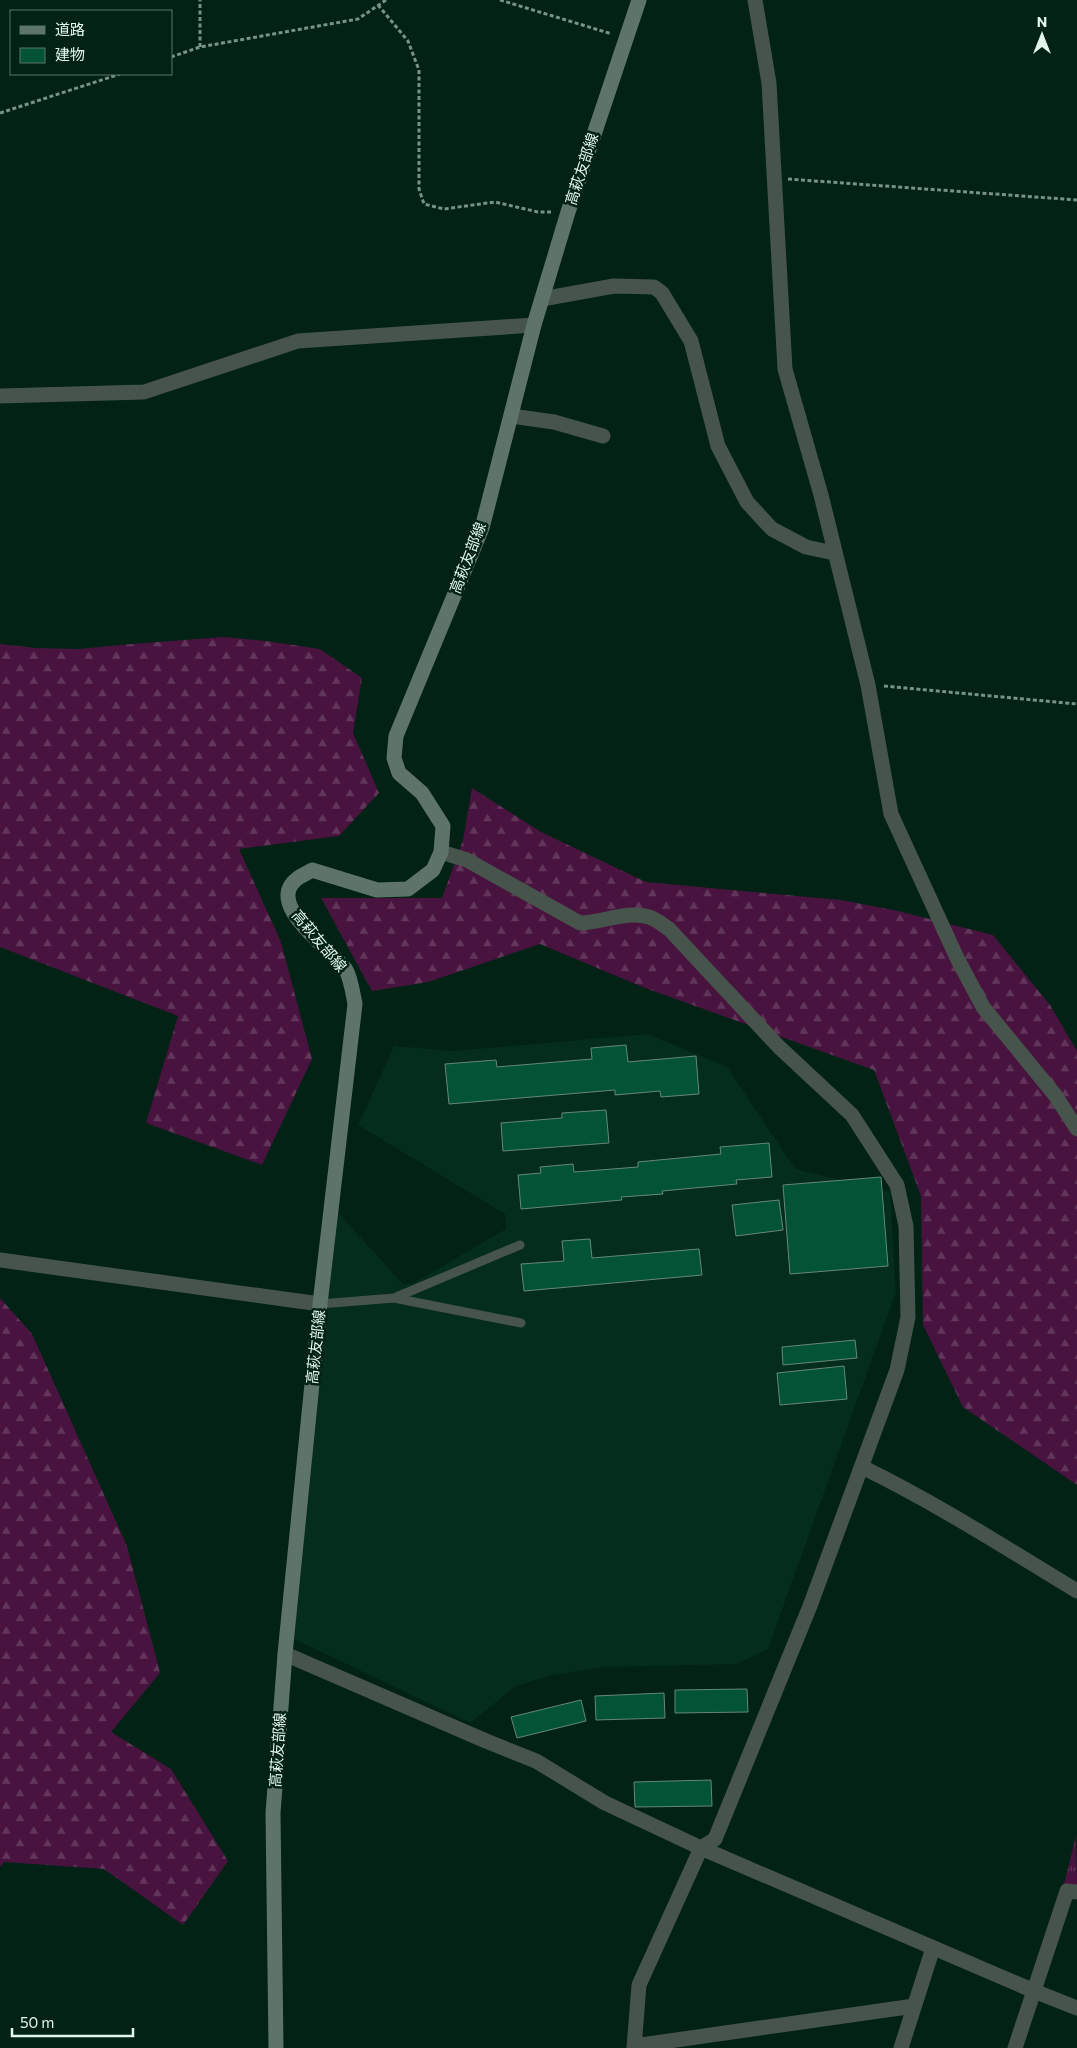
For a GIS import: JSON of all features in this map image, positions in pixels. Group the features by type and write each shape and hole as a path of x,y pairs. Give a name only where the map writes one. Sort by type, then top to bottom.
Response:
{"main road":[{"name":"高萩友部線","path":"276,2048 273,1813 285,1654 320,1304 356,1004 346,970 304,927 288,903 289,888 297,878 312,870 377,890 408,889 433,870 441,852 443,826 422,793 399,773 394,758 396,736 482,528 534,325 568,212 638,0"}],"street":[{"path":"755,0 769,83 776,178 785,369 821,494 868,685 891,814 957,958 983,1007 1055,1095 1077,1129"},
{"path":"542,299 614,286 654,287 662,293 691,340 718,446 747,502 772,529 806,547 834,553"},
{"path":"0,396 144,392 298,341 534,325"},
{"path":"511,416 554,422 603,436"},
{"path":"441,852 467,860 580,923 594,923 635,914 650,917 669,929 779,1047 852,1116 897,1185 906,1226 908,1317 897,1370 810,1606 715,1839 701,1848 639,1985 634,2047 914,2006"},
{"path":"0,1260 320,1304"},
{"path":"862,1467 890,1480 1077,1591"},
{"path":"285,1654 536,1761 605,1803 701,1848 1034,1992 1077,2008"},
{"path":"1015,2048 1067,1891 1077,1892"},
{"path":"901,2048 933,1948"}],"lane":[{"path":"394,1298 520,1246"},
{"path":"320,1304 394,1298 521,1323"}],"path":[{"path":"200,0 200,47"},
{"path":"172,57 200,47 358,19 386,0"},
{"path":"500,0 617,35 630,23"},
{"path":"378,5 408,41 419,70 419,189 424,204 444,209 495,202 538,212 568,212"},
{"path":"0,113 117,75"},
{"path":"776,178 1077,200"},
{"path":"868,685 1077,704"}],"shaded area":[{"path":"648,1034 727,1067 795,1169 890,1192 896,1292 768,1649 737,1664 605,1667 553,1675 516,1686 470,1723 292,1638 329,1203 403,1284 414,1283 506,1229 505,1214 358,1125 394,1046 453,1051"}],"green space":[{"path":"223,637 320,649 362,678 353,733 379,793 339,836 239,849 281,942 312,1059 262,1165 146,1123 178,1016 0,947 0,644 36,648 79,649"},
{"path":"472,788 541,832 646,882 841,900 898,911 993,935 1050,1005 1077,1051 1077,1485 963,1407 923,1325 921,1196 874,1070 645,988 540,944 428,982 372,991 321,898 442,898 463,840"},
{"path":"0,1298 32,1334 127,1546 160,1673 111,1732 171,1769 228,1861 183,1925 104,1869 4,1862 0,1867"},
{"path":"1076,1836 1077,1885 1064,1884"}],"building":[{"path":"626,1045 628,1062 696,1056 699,1094 661,1097 660,1091 615,1095 615,1090 449,1104 445,1064 496,1060 497,1067 592,1059 591,1048"},
{"path":"606,1110 609,1143 503,1151 501,1123 562,1118 562,1113"},
{"path":"769,1143 772,1177 736,1180 737,1184 662,1191 663,1194 621,1197 622,1200 521,1209 518,1175 541,1173 540,1167 573,1164 574,1172 638,1167 638,1162 721,1154 720,1147"},
{"path":"881,1177 888,1266 790,1274 783,1185"},
{"path":"779,1200 783,1230 736,1236 732,1205"},
{"path":"590,1239 592,1258 699,1249 702,1275 524,1291 521,1264 564,1261 562,1241"},
{"path":"855,1340 857,1358 783,1365 782,1347"},
{"path":"844,1366 847,1399 780,1405 777,1373"},
{"path":"747,1689 748,1712 675,1713 675,1690"},
{"path":"664,1693 665,1718 596,1720 595,1696"},
{"path":"581,1700 586,1721 517,1738 511,1717"},
{"path":"711,1780 712,1806 635,1807 634,1782"}]}
